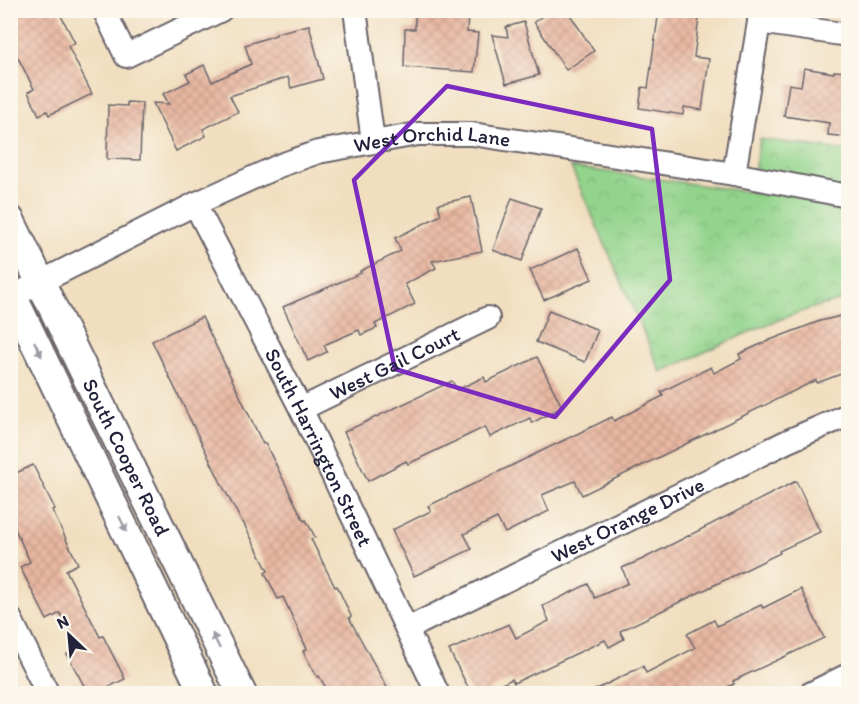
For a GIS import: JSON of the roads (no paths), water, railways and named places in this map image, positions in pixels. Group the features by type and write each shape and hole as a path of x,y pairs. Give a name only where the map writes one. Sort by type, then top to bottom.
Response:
{"main road":[{"name":"South Cooper Road","path":"10,220 242,693"},
{"name":"South Cooper Road","path":"11,296 204,693"}],"street":[{"path":"104,10 126,56 221,10"},
{"path":"355,10 373,141"},
{"path":"734,174 760,16 849,35"},
{"name":"West Orchid Lane","path":"11,296 195,204 280,165 318,152 418,135 472,134 734,174 849,196"},
{"name":"South Harrington Street","path":"195,204 301,409 438,693"},
{"name":"West Gail Court","path":"301,409 488,318"},
{"name":"West Orange Drive","path":"407,629 788,441 848,417"},
{"path":"10,618 48,693"},
{"path":"810,693 849,675"}]}
